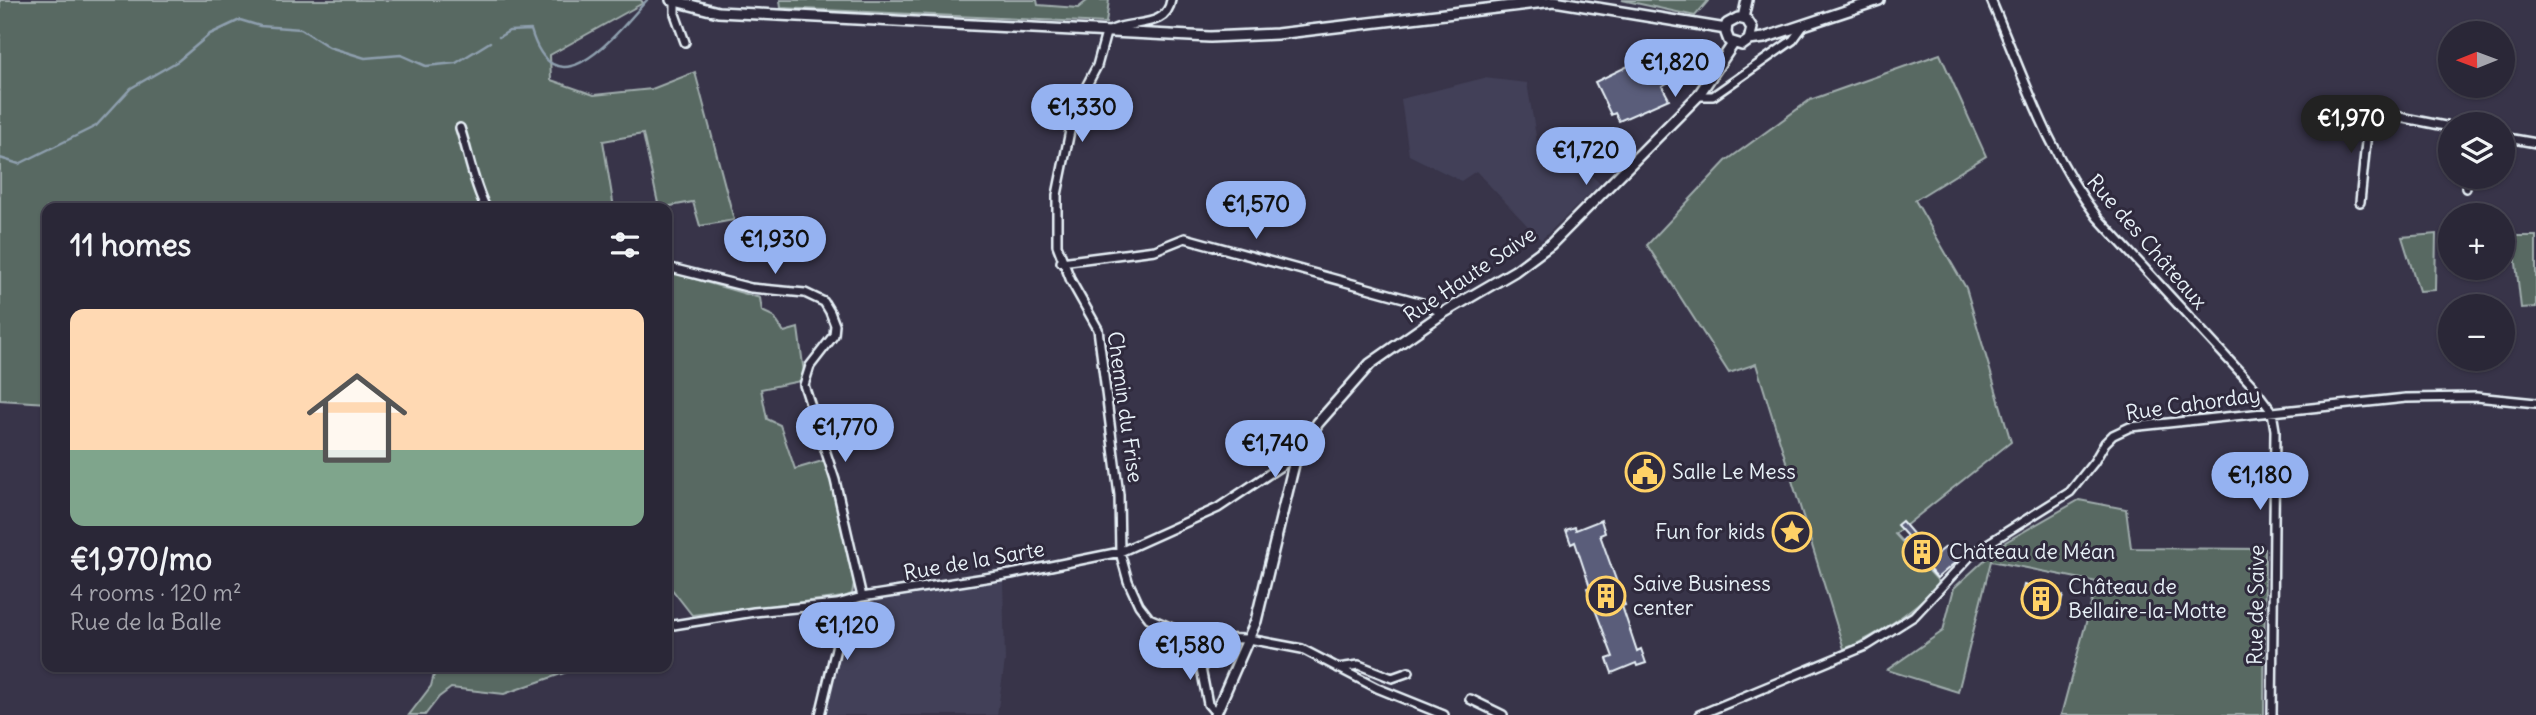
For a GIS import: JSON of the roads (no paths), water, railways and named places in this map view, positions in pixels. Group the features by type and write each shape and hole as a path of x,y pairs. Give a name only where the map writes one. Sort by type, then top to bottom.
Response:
{"street":[{"path":"1106,33 1118,25 1158,20 1167,15 1171,0"},
{"path":"1743,18 1747,0"},
{"path":"1743,18 1730,21 1726,29 1727,38 1733,44 1742,45 1749,40 1804,26 1862,2 1879,0"},
{"name":"Rue des Châteaux","path":"1991,0 2050,142 2079,193 2098,218 2252,385 2272,412"},
{"path":"685,42 673,1 718,12 1106,33 1251,36 1554,1 1726,29"},
{"path":"1743,18 1752,28 1776,33"},
{"path":"1698,96 1713,96 1793,40 1804,26"},
{"path":"1749,40 1752,28"},
{"name":"Chemin du Frise","path":"1106,33 1097,66 1079,100 1057,195 1057,244 1061,261 1098,328 1119,495 1120,552"},
{"name":"Rue Haute Saive","path":"1215,714 1249,639 1296,456 1318,423 1370,364 1443,313 1516,271 1540,253 1698,96 1733,44"},
{"path":"2329,103 2438,125"},
{"path":"2360,202 2370,112"},
{"path":"460,128 472,164 476,191 483,203"},
{"path":"2515,139 2536,143"},
{"path":"1061,261 1155,250 1185,238 1422,303 1443,313"},
{"path":"672,268 751,288 798,291 824,302 835,325 834,335 810,366 804,385 835,480 862,597"},
{"name":"Rue Cahorday","path":"1699,715 1868,645 1914,616 1973,553 2070,492 2113,435 2130,427 2436,397 2476,397 2536,404"},
{"name":"Rue de Saive","path":"2272,412 2275,430 2272,715"},
{"name":"Rue Haute Saive","path":"1120,552 1218,508 1296,456"},
{"path":"1120,552 1128,581 1139,605 1149,618 1195,638 1249,639 1302,649 1377,688 1444,715"},
{"name":"Rue de la Sarte","path":"672,625 754,612 847,603 862,597 1011,574 1120,552"},
{"path":"820,715 847,603"},
{"name":"Rue Haute Saive","path":"1195,638 1208,704 1215,714"},
{"path":"1338,668 1359,665 1392,678 1409,672"},
{"path":"1471,699 1503,715"}],"waterway":[{"path":"499,37 509,31 531,30 542,54 555,65 571,66 587,59 604,46 647,0"},
{"path":"0,158 19,164 96,126 131,88 178,61 210,34 240,20 260,26 301,29 329,47 365,58 401,55 426,66 456,63 490,42"}],"place":[{"name":"Salle Le Mess","path":"1645,472"},
{"name":"Fun for kids","path":"1792,532"},
{"name":"Château de Méan","path":"1922,552"},
{"name":"Saive Business center","path":"1606,596"},
{"name":"Château de Bellaire-la-Motte","path":"2041,599"}]}
